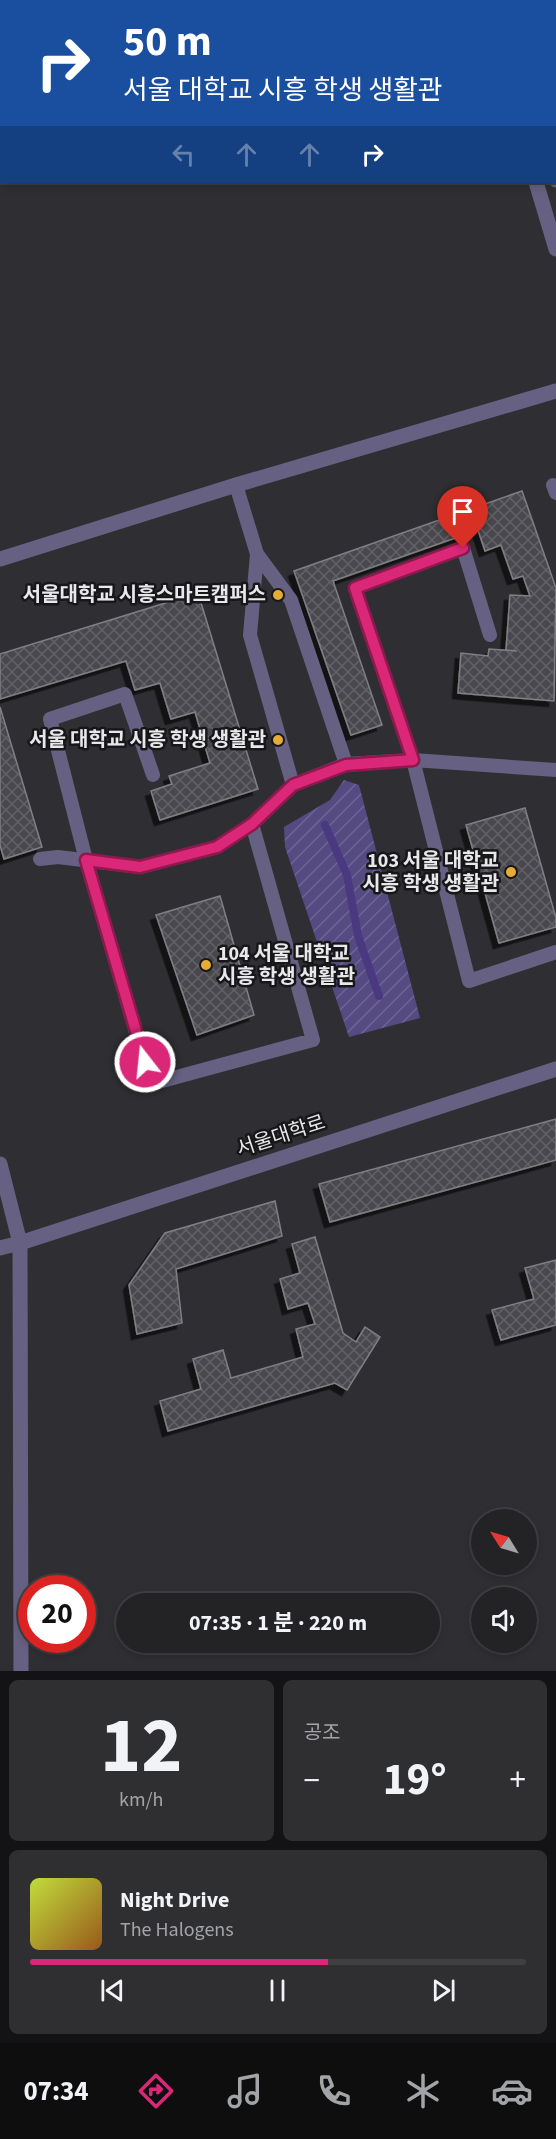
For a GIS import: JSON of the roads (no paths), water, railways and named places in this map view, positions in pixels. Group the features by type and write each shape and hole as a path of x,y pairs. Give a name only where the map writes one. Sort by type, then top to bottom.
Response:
{"street":[{"path":"536,183 556,249"},
{"path":"0,559 237,485 556,391"},
{"name":"서울대학로","path":"0,1248 556,1069"},
{"path":"0,1164 20,1242 21,1671"}],"lane":[{"path":"237,485 257,555 250,635 293,785"},
{"path":"490,635 463,548 355,588 413,760 469,981 556,952"},
{"path":"257,555 291,600 346,765"},
{"path":"153,775 126,694 50,719 86,860 151,1084 314,1040 252,824"},
{"path":"40,859 58,857 140,867 217,847 252,824 293,785 346,765 413,760 556,770"}],"waterway":[{"path":"325,825 347,875 358,936 379,996"}],"place":[{"name":"서울대학교 시흥스마트캠퍼스","path":"278,595"},
{"name":"서울 대학교 시흥 학생 생활관","path":"278,740"},
{"name":"103 서울 대학교 시흥 학생 생활관","path":"511,872"},
{"name":"104 서울 대학교 시흥 학생 생활관","path":"206,965"}]}
